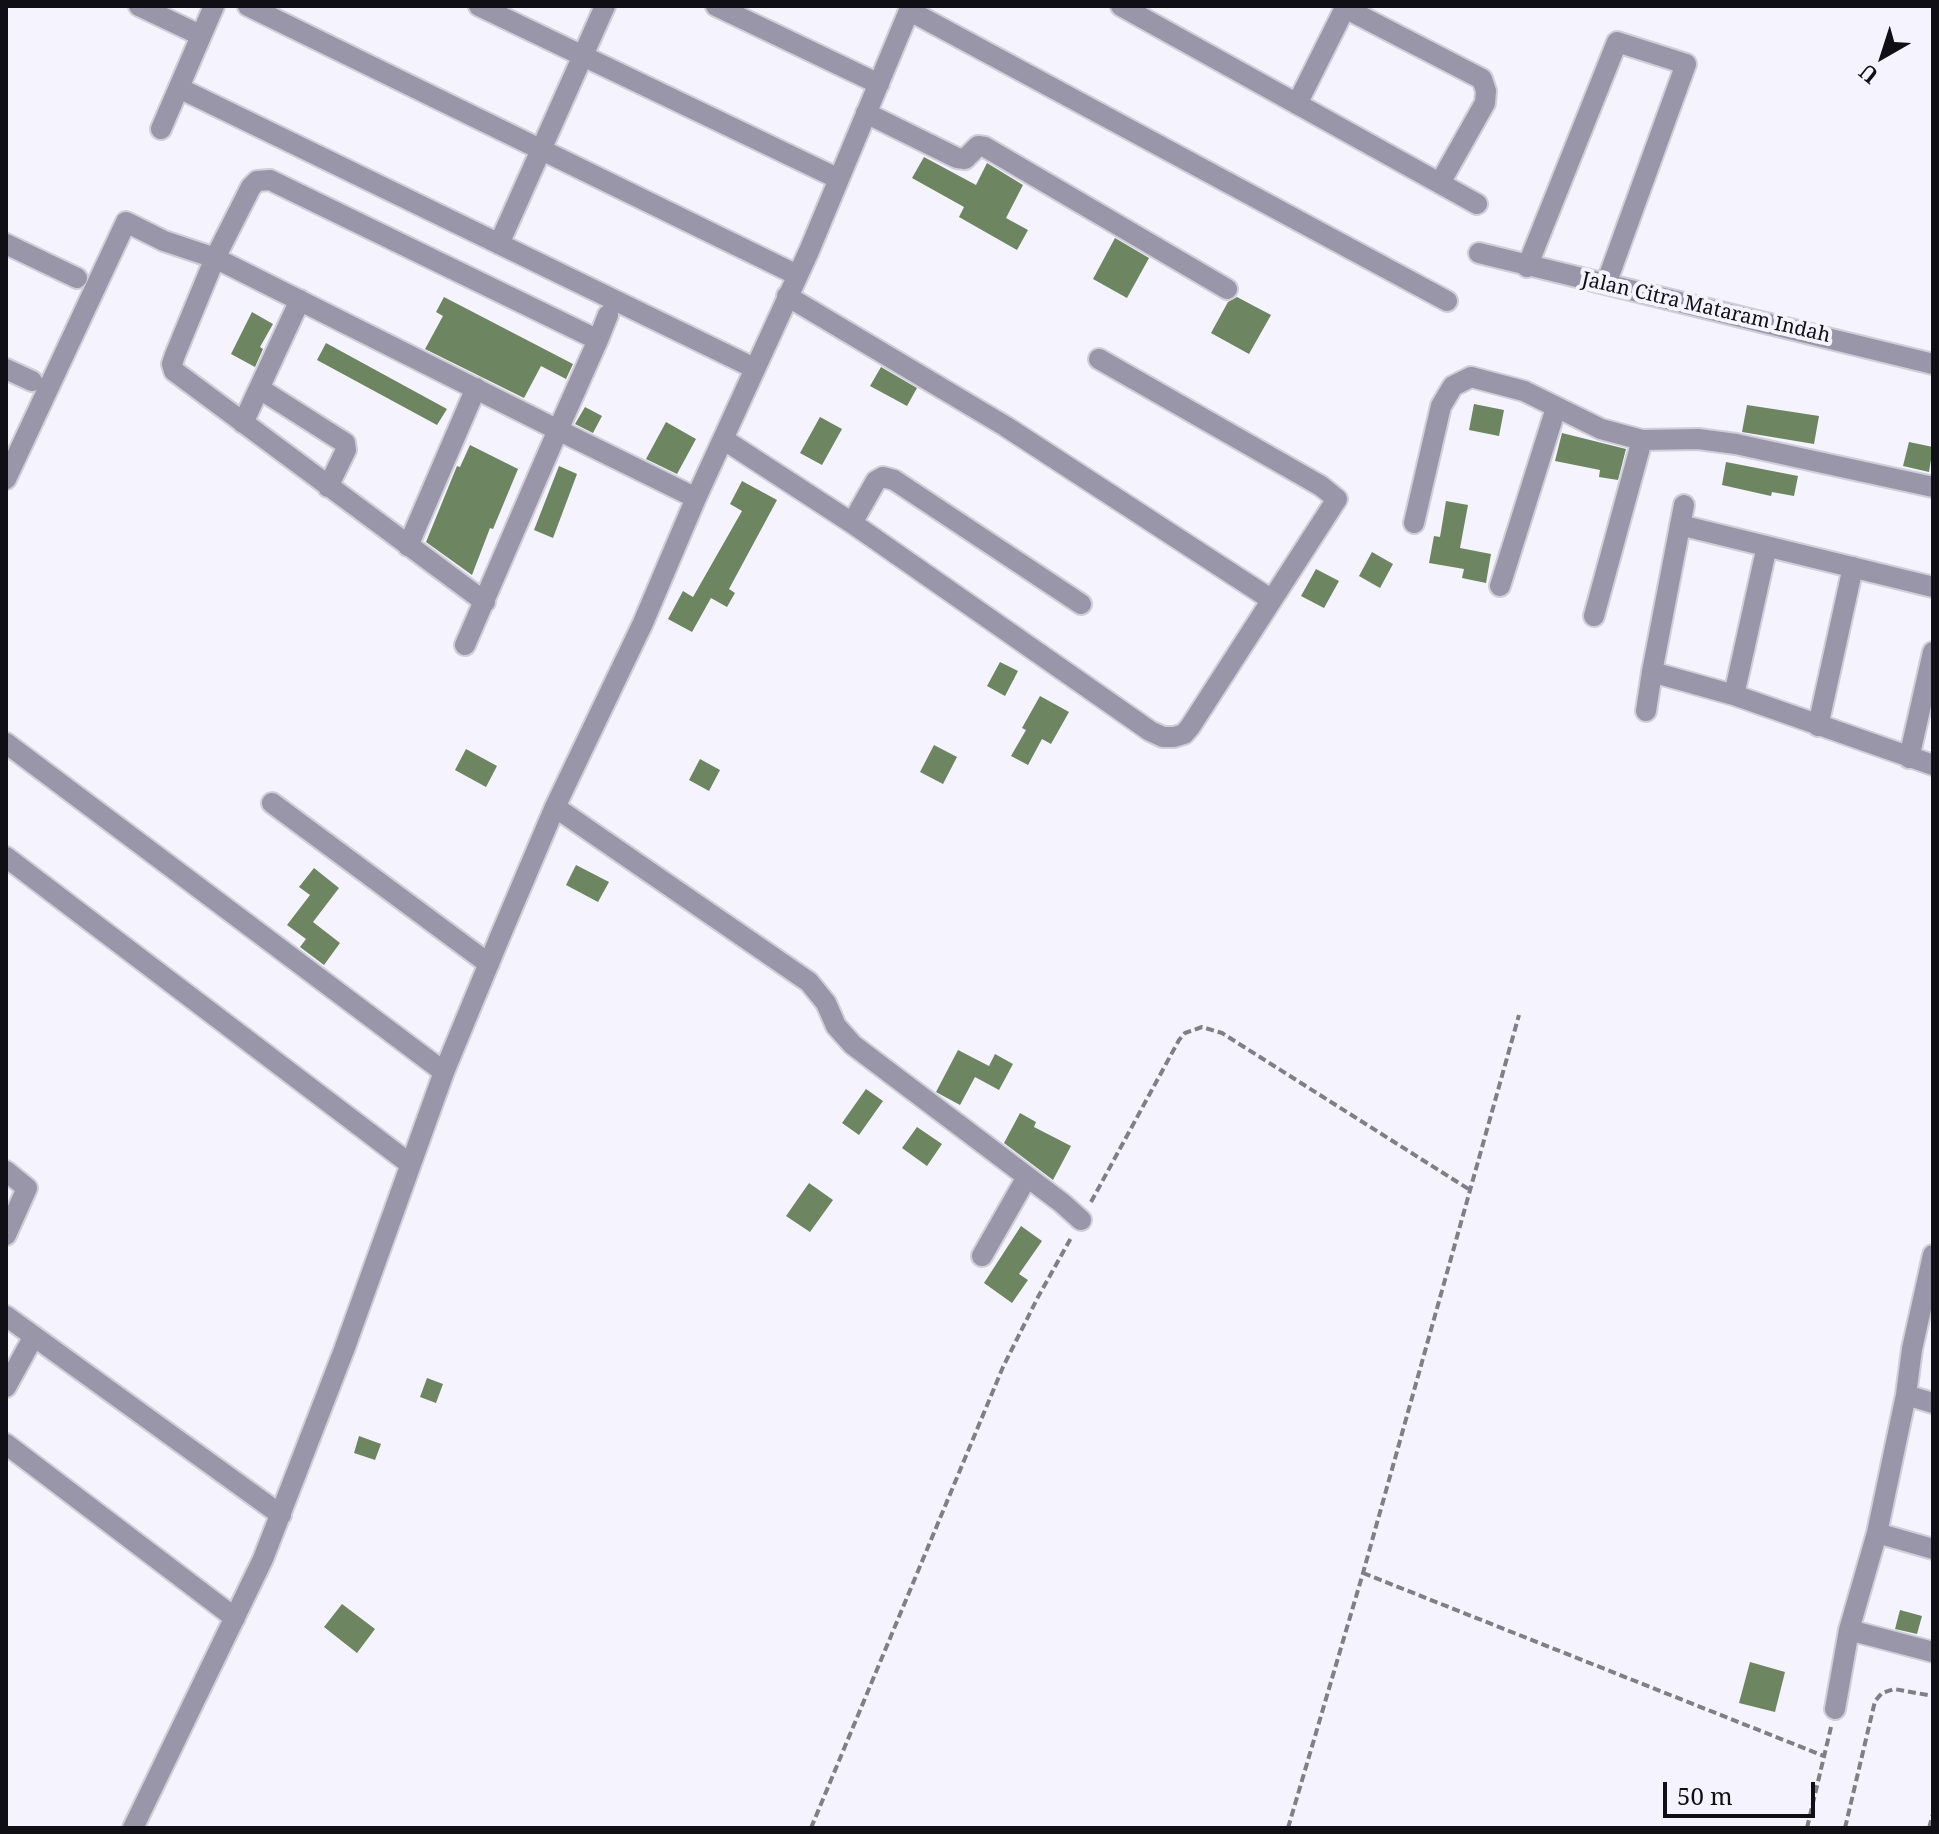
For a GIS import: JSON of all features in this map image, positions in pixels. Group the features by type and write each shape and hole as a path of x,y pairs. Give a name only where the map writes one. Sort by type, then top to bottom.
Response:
{"street":[{"path":"139,6 200,35"},
{"path":"161,129 214,6"},
{"path":"248,6 797,275"},
{"path":"479,6 839,179"},
{"path":"499,244 605,6"},
{"path":"716,6 879,84"},
{"path":"1121,6 1477,204"},
{"path":"133,1828 263,1559 344,1350 444,1072 489,964 555,807 643,623 797,275 910,8 1447,301"},
{"path":"1297,104 1345,8 1482,79 1486,91 1485,103 1440,183"},
{"path":"1527,267 1617,42 1686,64 1606,284"},
{"path":"179,88 754,368"},
{"path":"866,113 957,158 965,159 978,146 985,147 1227,289"},
{"path":"485,602 180,376 172,364 215,258 251,187 262,179 270,180 598,340"},
{"path":"6,479 126,222 164,241 215,258 696,498"},
{"path":"6,244 77,278"},
{"name":"Jalan Citra Mataram Indah","path":"1479,253 1933,364"},
{"path":"787,296 991,418 1266,596"},
{"path":"243,423 300,300"},
{"path":"465,645 608,315"},
{"path":"723,439 852,523 1137,722 1163,737 1174,737 1184,734 1190,727 1266,596 1337,499 1324,488 1099,359"},
{"path":"6,369 32,381"},
{"path":"1414,523 1441,406 1453,386 1471,377 1524,391 1601,429 1642,440 1698,439 1736,444 1933,487"},
{"path":"408,546 476,388"},
{"path":"260,389 345,443 346,450 328,487"},
{"path":"1500,586 1556,408"},
{"path":"1594,616 1642,440"},
{"path":"852,523 876,481 883,477 894,480 1081,604"},
{"path":"1646,711 1682,515 1767,546 1933,587"},
{"path":"1734,695 1767,546"},
{"path":"1818,726 1853,567"},
{"path":"1909,758 1933,652"},
{"path":"1652,672 1734,695 1933,765"},
{"path":"6,743 444,1072"},
{"path":"272,803 489,964"},
{"path":"555,807 809,982 819,993 836,1026 853,1045 1081,1220"},
{"path":"6,857 410,1164"},
{"path":"6,1171 27,1188 6,1235"},
{"path":"982,1256 1027,1177"},
{"path":"1835,1709 1849,1630 1877,1533 1933,1255"},
{"path":"6,1316 281,1515"},
{"path":"6,1387 34,1336"},
{"path":"1912,1349 1933,1355"},
{"path":"1906,1395 1933,1403"},
{"path":"6,1444 235,1618"},
{"path":"1877,1533 1933,1549"},
{"path":"1849,1630 1933,1652"}],"path":[{"path":"1288,1828 1363,1573 1519,1015"},
{"path":"811,1828 1003,1367 1038,1297 1185,1033 1198,1027 1222,1033 1470,1190"},
{"path":"1363,1573 1824,1756"},
{"path":"1845,1828 1875,1701 1882,1693 1894,1689 1933,1696"},
{"path":"1807,1828 1835,1709"},
{"path":"1929,1828 1933,1814"}],"building":[{"path":"924,157 976,185 987,163 1023,185 1006,218 1028,230 1017,250 959,217 964,207 912,178"},
{"path":"1115,238 1149,258 1127,298 1093,279"},
{"path":"444,297 573,364 566,379 541,366 524,398 425,349 443,316 436,312"},
{"path":"1237,297 1271,315 1249,354 1211,333 1228,302"},
{"path":"252,312 273,324 260,347 263,349 255,367 231,354"},
{"path":"326,343 447,409 437,425 317,360"},
{"path":"881,367 917,388 907,406 870,386"},
{"path":"1474,404 1504,410 1499,436 1469,430"},
{"path":"1747,405 1819,416 1814,444 1742,432"},
{"path":"585,407 602,416 593,433 575,424"},
{"path":"820,417 842,429 822,465 800,453"},
{"path":"666,422 696,439 677,474 646,459"},
{"path":"1562,433 1626,449 1618,480 1599,477 1600,470 1555,461"},
{"path":"1909,442 1933,447 1929,472 1903,466"},
{"path":"470,445 518,469 472,575 426,542 457,466 460,467"},
{"path":"1726,462 1798,476 1794,496 1772,492 1771,496 1722,485"},
{"path":"559,466 577,474 553,538 534,530"},
{"path":"742,481 777,500 729,589 735,593 727,607 711,598 692,632 668,619 683,591 693,597 742,511 730,504"},
{"path":"1446,501 1468,505 1460,548 1491,554 1486,583 1462,578 1464,569 1429,563 1434,536 1440,537"},
{"path":"1372,552 1393,564 1380,588 1359,576"},
{"path":"1316,569 1339,581 1324,608 1301,596"},
{"path":"1000,662 1018,671 1005,696 987,686"},
{"path":"1040,696 1069,712 1051,744 1042,739 1028,765 1011,756"},
{"path":"934,745 957,757 943,784 920,772"},
{"path":"466,749 497,766 486,787 455,770"},
{"path":"700,759 720,770 709,791 689,780"},
{"path":"576,865 609,882 598,902 566,885"},
{"path":"314,868 339,888 313,922 340,943 324,965 300,947 306,939 287,925 310,895 299,887"},
{"path":"958,1050 989,1066 995,1054 1013,1064 999,1090 975,1077 960,1105 936,1092"},
{"path":"866,1089 883,1101 859,1135 842,1123"},
{"path":"1020,1113 1036,1122 1034,1127 1071,1146 1053,1180 1004,1143"},
{"path":"917,1127 942,1144 927,1166 902,1148"},
{"path":"809,1183 833,1200 810,1232 786,1216"},
{"path":"1021,1226 1042,1241 1019,1274 1028,1280 1012,1303 984,1283"},
{"path":"427,1378 443,1384 436,1403 420,1397"},
{"path":"359,1436 381,1444 375,1460 354,1453"},
{"path":"342,1604 375,1629 357,1653 324,1627"},
{"path":"1900,1610 1922,1616 1917,1634 1895,1629"},
{"path":"1750,1662 1785,1672 1775,1712 1739,1703"}]}
